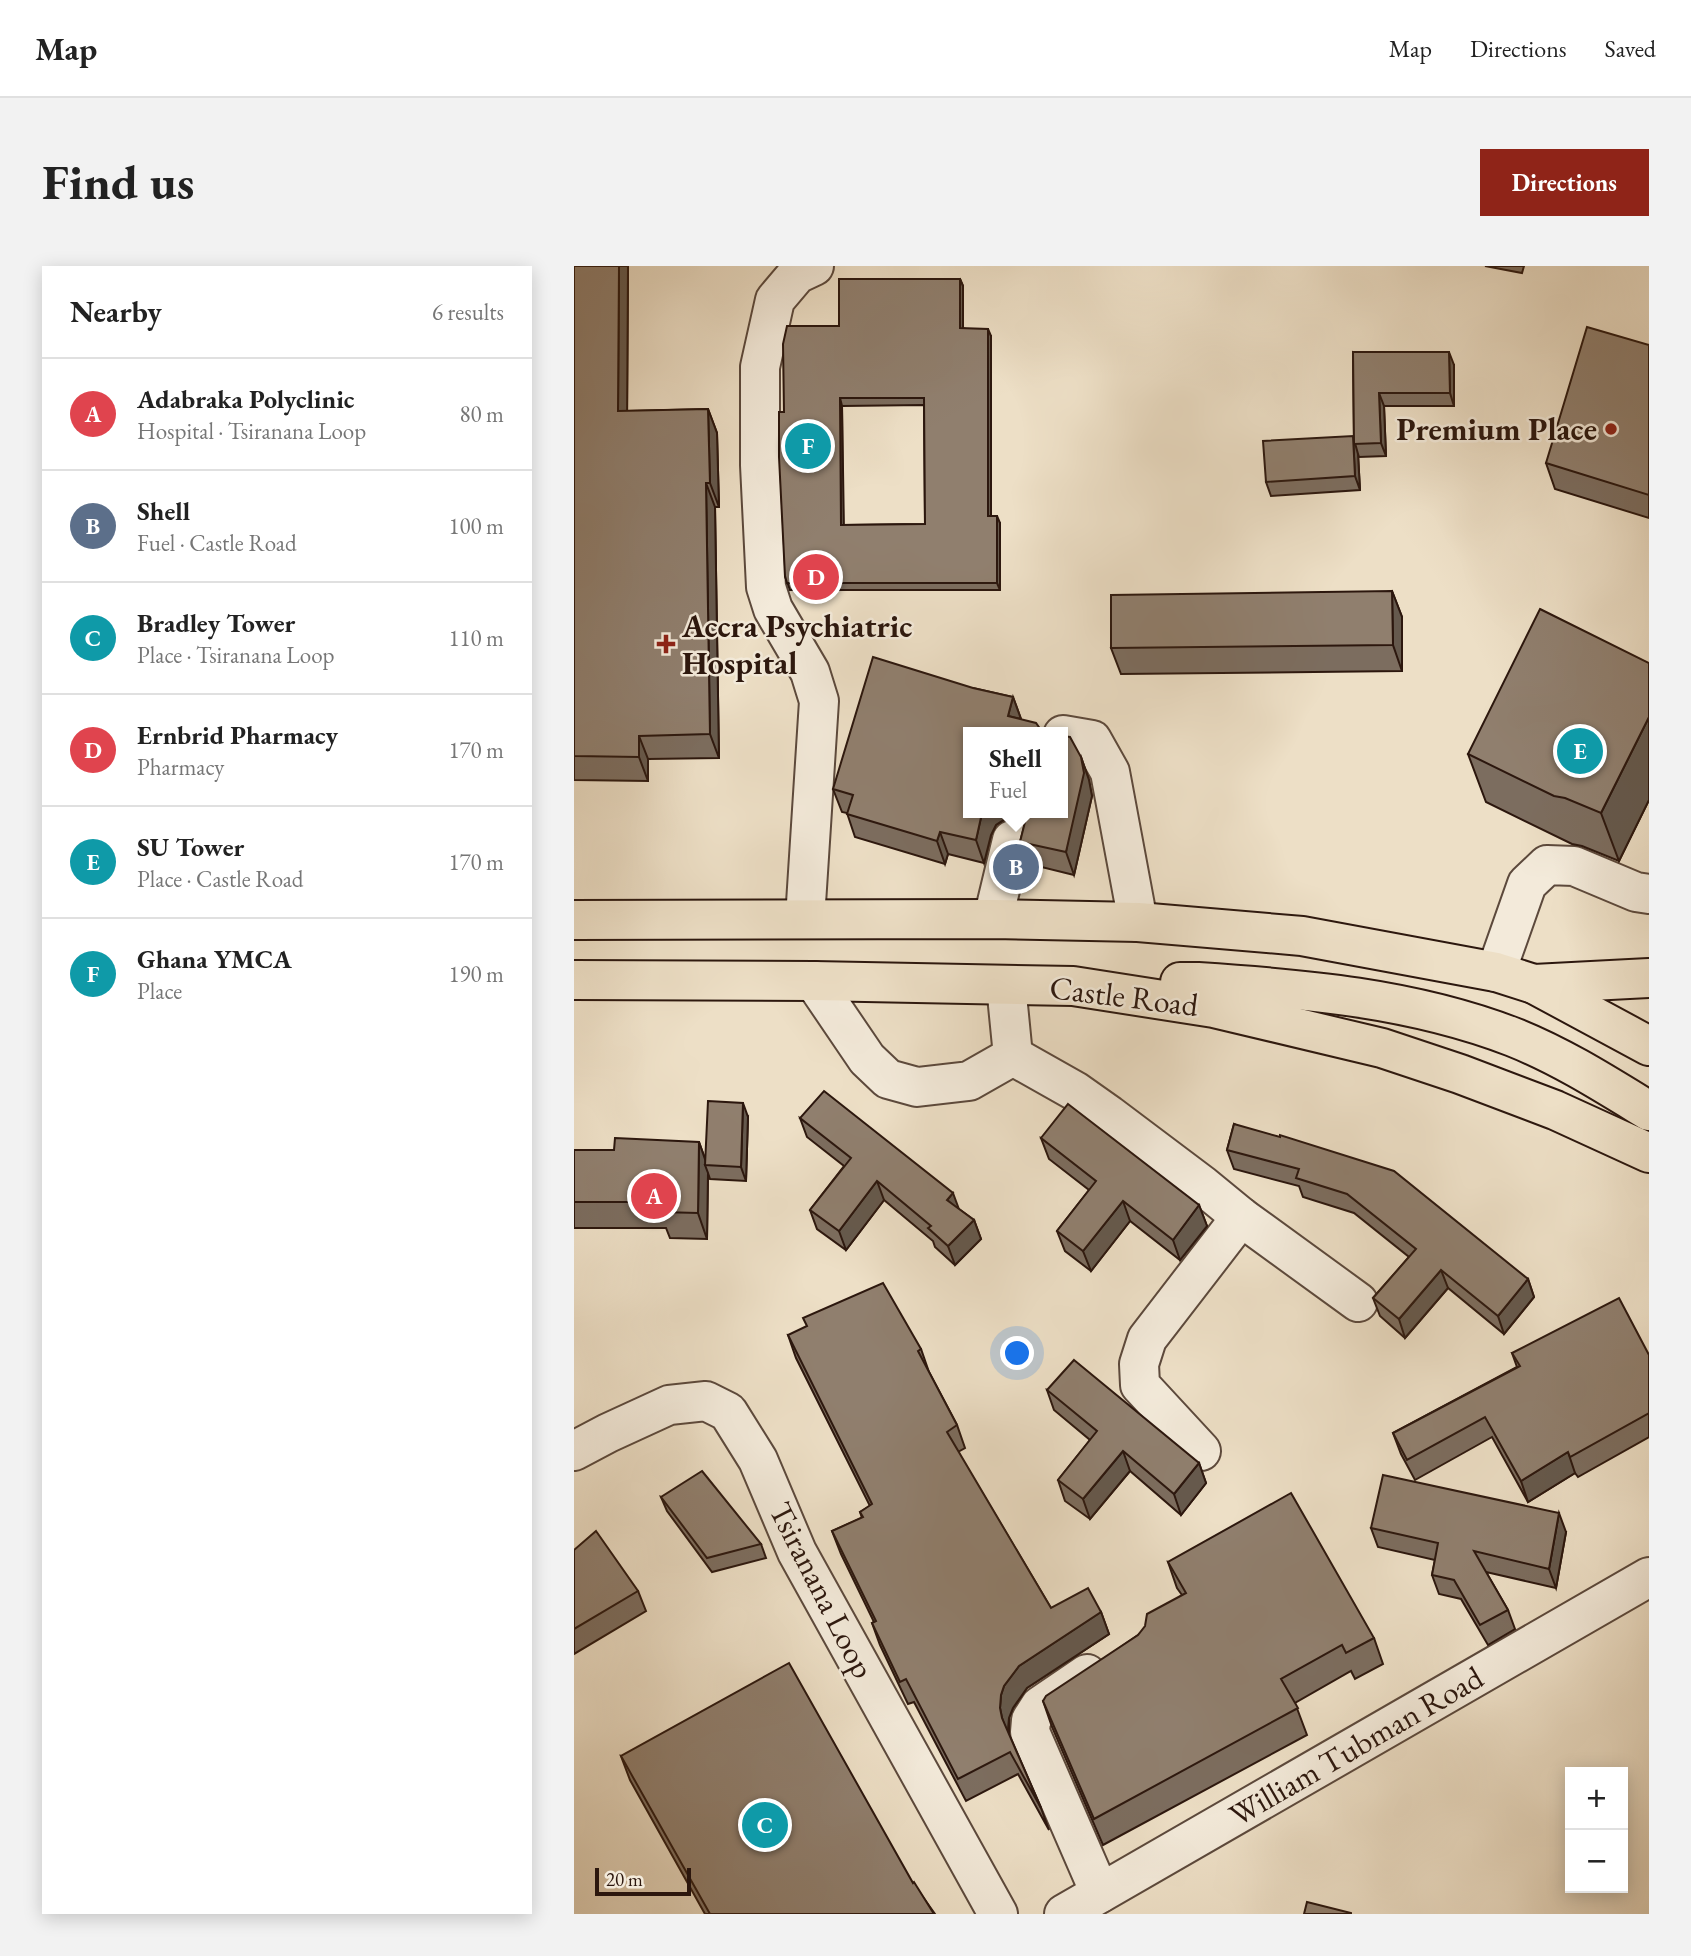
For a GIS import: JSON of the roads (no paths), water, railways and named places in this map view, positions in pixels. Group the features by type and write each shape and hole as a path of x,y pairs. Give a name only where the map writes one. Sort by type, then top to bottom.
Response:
{"main road":[{"path":"574,920 993,919 1138,922 1302,936 1496,972 1534,984 1649,1046"},
{"path":"1534,984 1649,978"},
{"name":"Castle Road","path":"574,980 1073,986 1214,1008 1381,1048 1460,1074 1555,1110 1649,1153"},
{"path":"1073,986 1198,982 1245,985 1356,996 1418,1009 1512,1037 1547,1052 1649,1111"}],"street":[{"path":"805,919 819,701 810,672 773,609 766,587 760,465 760,367 775,300 797,274 814,266"},
{"path":"1068,736 1092,740 1110,772 1138,922"},
{"path":"993,919 1013,840"},
{"path":"1496,972 1527,884 1547,865 1574,866 1636,892 1649,894"},
{"path":"814,981 867,1059 888,1079 917,1087 968,1081 1013,1056"},
{"path":"1006,985 1013,1056"},
{"path":"1013,1056 1074,1091 1109,1115 1241,1217 1358,1302"},
{"path":"1201,1451 1140,1385 1139,1364 1147,1339 1241,1217"},
{"name":"Tsiranana Loop","path":"574,1451 670,1405 706,1401 728,1412 758,1460 797,1552 998,1914"},
{"name":"William Tubman Road","path":"1064,1914 1649,1577"},
{"path":"1100,1893 1030,1732 1031,1720 1040,1706 1115,1656"}],"place":[{"name":"Premium Place","path":"1611,429"},
{"name":"Ghana YMCA","path":"808,446"},
{"name":"Ernbrid Pharmacy","path":"816,577"},
{"name":"Accra Psychiatric Hospital","path":"666,644"},
{"name":"SU Tower","path":"1580,751"},
{"name":"Shell","path":"1016,867"},
{"name":"Adabraka Polyclinic","path":"654,1196"},
{"name":"Bradley Tower","path":"765,1825"}]}
